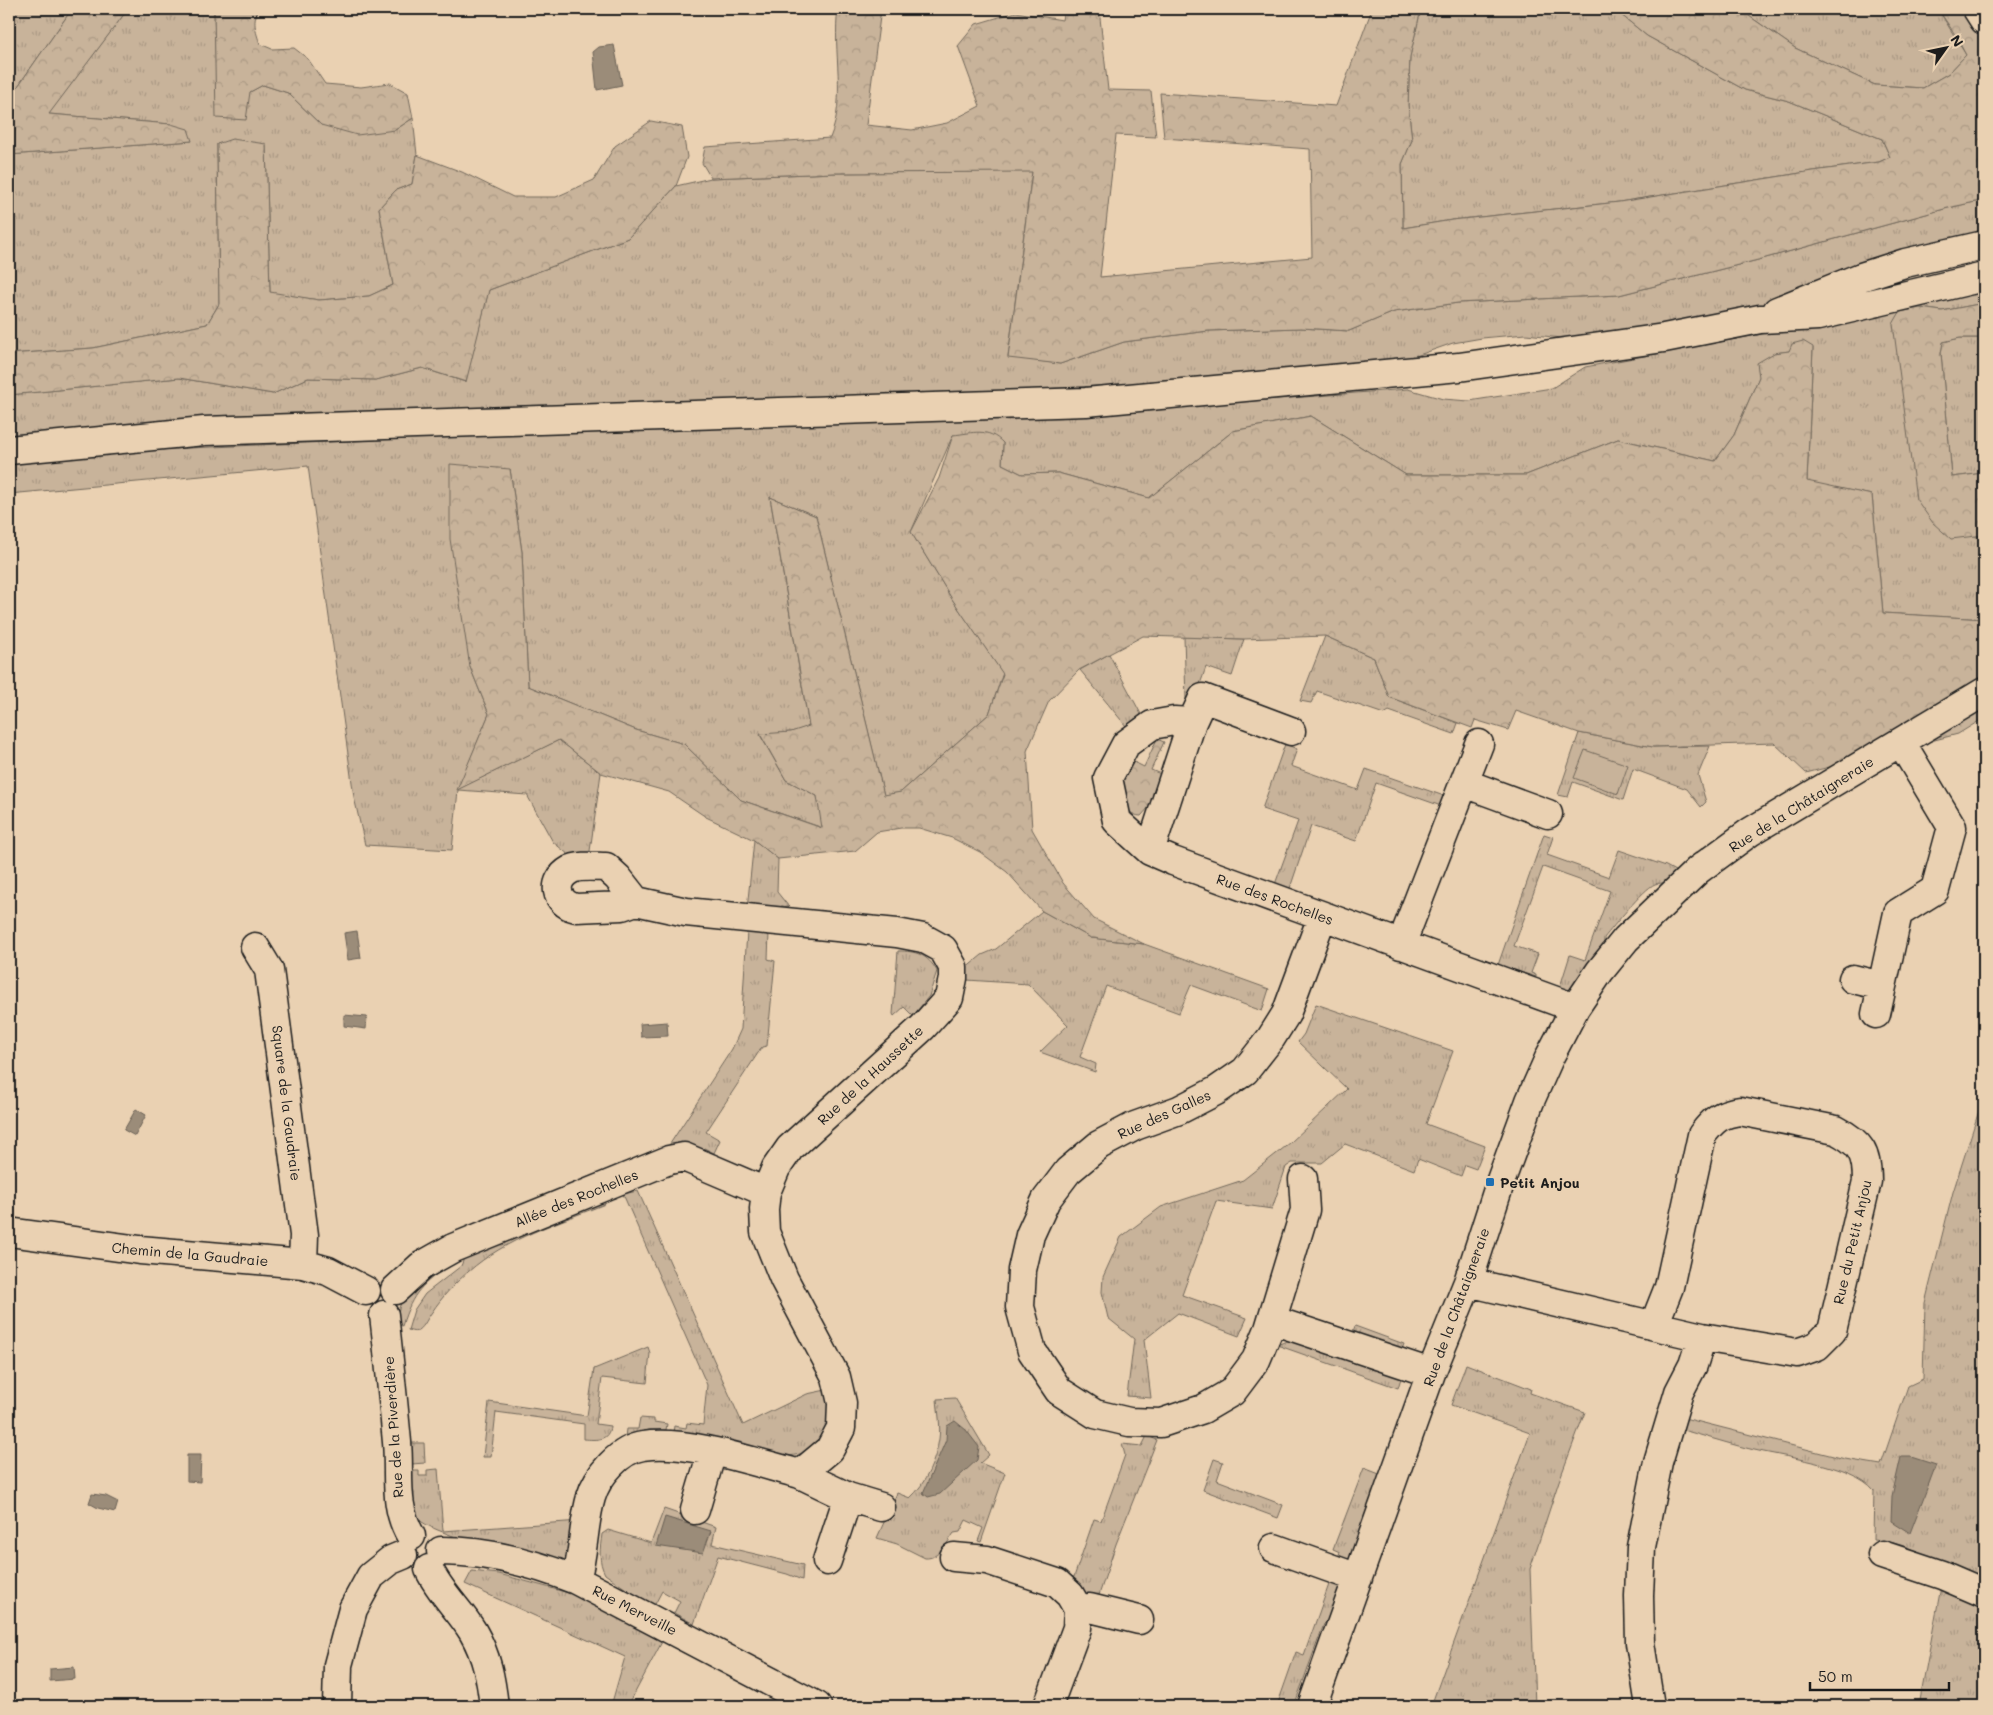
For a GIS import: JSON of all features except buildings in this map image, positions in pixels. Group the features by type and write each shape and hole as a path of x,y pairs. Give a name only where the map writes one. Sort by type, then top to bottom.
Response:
{"street":[{"path":"1977,9 1984,20"},
{"path":"1760,319 1861,277 1905,263 1984,245"},
{"path":"9,450 204,431 1086,402 1459,367 1664,338 1760,319 1818,316 1984,277"},
{"name":"Rue de la Châtaigneraie","path":"1312,1706 1431,1373 1468,1282 1498,1189 1530,1101 1550,1056 1575,1008 1600,971 1626,939 1698,870 1750,832 1984,692"},
{"path":"1150,851 1192,722 1203,698 1291,731"},
{"name":"Rue des Rochelles","path":"1192,722 1174,720 1152,725 1126,744 1108,778 1117,822 1150,851 1322,917 1575,1008"},
{"path":"1876,1014 1898,913 1935,890 1952,827 1901,742"},
{"path":"1401,945 1479,744"},
{"path":"1464,783 1548,814"},
{"name":"Rue de la Haussette","path":"636,901 686,912 914,936 923,938 943,949 953,967 949,998 923,1027 790,1148 776,1168 766,1192 764,1209 765,1232 784,1279 836,1377 842,1404 840,1428 830,1449 800,1474"},
{"name":"Rue des Galles","path":"1303,1178 1306,1210 1272,1320 1256,1360 1232,1392 1203,1409 1161,1423 1129,1422 1095,1414 1059,1391 1032,1351 1020,1307 1022,1270 1030,1235 1046,1200 1068,1171 1099,1145 1135,1126 1179,1110 1216,1092 1245,1071 1271,1038 1286,1014 1322,917"},
{"name":"Square de la Gaudraie","path":"255,947 269,970 304,1235 303,1264"},
{"path":"1853,979 1882,986"},
{"name":"Rue du Petit Anjou","path":"1468,1282 1702,1337 1798,1353 1817,1346 1832,1331 1867,1181 1867,1164 1861,1148 1849,1136 1836,1130 1740,1111 1724,1113 1711,1122 1702,1135 1668,1287 1654,1325"},
{"name":"Allée des Rochelles","path":"395,1290 421,1266 453,1248 669,1160 684,1157 766,1192"},
{"name":"Chemin de la Gaudraie","path":"9,1232 140,1250 303,1264 328,1271 366,1291"},
{"path":"380,1282 391,1285 395,1290 397,1295 396,1305 389,1313 384,1315 374,1314 369,1310 364,1301 366,1291 374,1283 380,1282"},
{"name":"Rue de la Piverdière","path":"384,1315 398,1445 398,1497 407,1545"},
{"path":"1272,1320 1431,1373"},
{"path":"1650,1706 1640,1643 1641,1547 1658,1462 1679,1392 1693,1366 1702,1337"},
{"path":"576,1580 591,1496 603,1474 621,1456 641,1446 666,1444 712,1452 800,1474 848,1497 881,1507"},
{"path":"695,1510 712,1452"},
{"path":"827,1561 848,1497"},
{"path":"337,1706 338,1665 353,1609 371,1576 407,1545"},
{"name":"Rue Merveille","path":"407,1545 411,1568 423,1571 435,1560 506,1558 550,1569 576,1580 816,1706"},
{"path":"1274,1548 1358,1578"},
{"path":"1882,1555 1942,1575 1984,1593"},
{"path":"954,1557 987,1560 1057,1583 1070,1595 1078,1609 1078,1628 1048,1706"},
{"path":"435,1560 435,1582 473,1631 484,1652 490,1676 494,1706"},
{"path":"1078,1609 1090,1608 1139,1620"}],"green space":[{"path":"9,9 72,9 9,99"},
{"path":"72,9 128,9 49,114 171,124 188,129 192,141 9,155 9,99"},
{"path":"128,9 214,9 217,118 250,92 263,85 288,93 321,125 395,130 413,118 417,155 412,184 396,190 379,208 393,285 369,296 319,300 270,293 266,145 217,144 219,304 207,324 93,348 9,354 9,155 192,141 171,124 48,114"},
{"path":"214,9 260,9 255,21 260,44 272,49 294,48 308,59 325,84 361,87 390,83 408,93 413,118 395,130 357,135 321,125 288,93 263,85 250,92 246,120 216,118"},
{"path":"838,9 881,9 866,125 912,130 947,123 980,106 958,46 976,24 1016,12 1062,20 1064,9 1099,9 1108,90 1151,91 1156,137 1116,135 1100,277 1312,257 1310,149 1164,138 1160,93 1336,106 1372,9 1421,9 1410,57 1408,105 1412,140 1402,164 1403,228 1452,220 1619,202 1879,162 1890,157 1882,139 1789,101 1745,90 1647,36 1614,9 1739,9 1795,48 1875,85 1923,88 1949,73 1966,55 1938,9 1969,9 1984,31 1984,200 1619,295 1458,303 1394,312 1349,331 1301,328 1208,331 1124,342 1060,364 1008,358 1032,172 834,173 711,178 702,163 705,147 830,138 838,107"},
{"path":"1421,9 1614,9 1647,36 1745,90 1789,101 1882,139 1890,157 1879,162 1619,202 1452,220 1403,228 1402,164 1412,140 1408,105 1410,56"},
{"path":"1739,9 1938,9 1966,55 1949,73 1923,88 1875,85 1795,48"},
{"path":"651,121 682,127 687,157 676,186 628,238 489,290 466,382 422,368 376,380 308,378 273,394 179,378 9,395 9,354 93,348 207,324 219,304 217,144 232,139 266,144 270,292 319,300 369,296 393,285 379,208 396,190 412,184 417,155 462,172 513,197 556,197 594,180 615,146"},
{"path":"1032,171 1008,357 1060,364 1124,342 1208,331 1301,328 1349,331 1394,312 1458,303 1619,295 1984,200 1984,239 1763,305 1698,321 1580,340 1526,334 1482,338 1453,343 1393,364 1280,376 1021,390 633,405 9,442 9,395 179,378 273,394 308,378 376,380 422,368 465,382 489,290 628,238 676,186 711,178 834,173"},
{"path":"1984,284 1984,303 1942,311 1920,308 1916,499 1976,537 1984,535 1984,619 1883,613 1872,495 1807,482 1813,348 1774,353 1759,377 1734,435 1715,461 1618,439 1526,475 1406,475 1311,416 1233,431 1149,498 1058,473 1022,474 1002,464 1003,443 953,435 911,532 952,599 1003,673 989,714 901,792 884,796 816,516 770,497 809,727 791,732 760,735 786,780 817,796 823,828 741,800 684,744 636,730 528,686 522,552 510,469 470,667 489,714 458,789 559,740 601,773 589,858 574,859 553,842 527,795 458,790 452,850 365,845 354,797 308,466 9,494 9,463 44,457 189,448 1226,403 1408,389 1443,399 1469,401 1552,388 1585,367 1800,327"},
{"path":"1984,303 1984,338 1960,338 1943,342 1941,353 1952,477 1984,473 1984,535 1951,539 1933,523 1916,499 1893,324 1900,312 1920,308 1942,311"},
{"path":"1960,338 1984,338 1984,473 1952,477 1941,353 1943,342"},
{"path":"1803,341 1813,347 1807,481 1872,495 1883,613 1984,619 1984,718 1958,734 1806,773 1774,743 1653,747 1579,733 1516,711 1508,730 1475,720 1472,728 1389,697 1374,658 1325,636 1244,639 1143,636 1079,670 1049,701 1027,751 1032,829 1063,883 1094,919 1144,944 1091,938 1042,911 1007,872 980,852 952,838 919,828 901,828 877,832 855,851 778,859 754,840 706,817 669,792 601,773 559,740 457,790 489,714 470,667 450,539 450,464 510,469 522,552 528,686 636,730 684,744 741,800 822,828 817,796 786,780 760,734 791,732 809,726 770,497 816,516 884,795 901,792 989,714 1003,674 952,599 911,532 939,478 953,435 980,432 992,435 1003,443 1002,464 1022,474 1058,473 1149,498 1233,431 1311,416 1406,475 1526,475 1618,439 1715,461 1734,435 1759,377 1757,363 1774,353 1789,351 1792,344"},
{"path":"1325,636 1374,658 1389,697 1458,723 1454,734 1389,711 1384,714 1317,691 1311,703 1300,701"},
{"path":"1184,637 1244,639 1232,676 1206,667 1197,691 1186,700"},
{"path":"1109,654 1142,716 1126,726 1080,670"},
{"path":"1579,733 1653,747 1710,746 1698,775 1706,802 1701,807 1687,789 1633,769 1623,800 1573,782 1568,797 1558,795"},
{"path":"1157,739 1164,742 1151,770 1163,775 1150,806 1141,816 1135,815 1126,807 1124,801 1121,787 1122,775 1130,760 1144,767"},
{"path":"1285,744 1297,749 1291,766 1358,790 1366,769 1447,797 1444,807 1376,783 1356,841 1311,826 1289,891 1274,887 1298,821 1262,809"},
{"path":"1585,750 1628,765 1618,794 1574,778"},
{"path":"1544,834 1553,837 1547,855 1609,877 1619,850 1666,866 1677,872 1667,883 1655,884 1636,900 1604,938 1604,948 1574,989 1566,991 1559,990 1570,955 1585,960 1610,891 1543,867 1514,946 1538,954 1531,973 1536,975 1536,977 1498,965"},
{"path":"754,840 778,859 777,892 789,907 781,906 780,914 747,910"},
{"path":"1042,911 1091,938 1144,944 1269,989 1262,1011 1191,985 1179,1013 1106,986 1080,1057 1096,1064 1095,1072 1040,1052 1068,1025 1028,984 967,980 965,969 982,955 996,949"},
{"path":"747,931 769,933 768,959 775,961 767,1046 762,1047 706,1132 720,1140 714,1153 704,1148 701,1155 666,1150 732,1049 741,1029"},
{"path":"898,951 916,953 925,957 937,971 929,996 913,1016 904,1007 894,1016 893,1014"},
{"path":"1316,1004 1453,1051 1426,1124 1485,1146 1476,1169 1465,1165 1461,1176 1418,1159 1414,1170 1345,1144 1322,1163 1292,1163 1286,1167 1272,1209 1216,1201 1182,1295 1247,1318 1239,1336 1178,1313 1144,1340 1151,1398 1127,1396 1134,1339 1108,1318 1102,1292 1103,1277 1121,1237 1161,1207 1243,1180 1290,1143 1347,1089 1298,1042 1304,1034"},
{"path":"1984,1095 1984,1706 1919,1706 1945,1565 1901,1545 1873,1540 1874,1490 1864,1481 1833,1468 1746,1448 1679,1429 1684,1418 1845,1459 1881,1465 1908,1386 1923,1379 1925,1303 1953,1192"},
{"path":"638,1191 743,1425 807,1394 826,1390 830,1398 829,1429 813,1449 784,1457 672,1439 674,1426 686,1428 687,1423 703,1425 707,1385 623,1194"},
{"path":"602,1201 605,1204 533,1232 483,1260 448,1291 421,1329 415,1332 408,1330 414,1310 425,1294 461,1266 463,1261 462,1252"},
{"path":"450,1264 425,1284 410,1304 402,1326 397,1324 401,1302 414,1286"},
{"path":"1355,1326 1404,1344 1400,1354 1351,1337"},
{"path":"1289,1340 1393,1373 1401,1378 1398,1388 1277,1345"},
{"path":"648,1347 650,1353 647,1383 602,1378 596,1424 610,1426 609,1431 604,1437 584,1439 584,1424 496,1412 491,1457 483,1457 489,1402 587,1416 594,1369"},
{"path":"1466,1364 1531,1389 1530,1393 1585,1412 1559,1481 1530,1569 1535,1706 1431,1706 1530,1433 1451,1405"},
{"path":"955,1398 989,1455 980,1463 1005,1473 981,1542 978,1541 983,1528 966,1520 960,1532 954,1533 938,1553 930,1558 925,1558 897,1544 877,1538 897,1493 910,1498 921,1486 929,1471 938,1447 940,1434 937,1399"},
{"path":"640,1418 654,1419 654,1422 667,1424 666,1430 649,1430 633,1434 633,1441 625,1438 626,1429 638,1429"},
{"path":"1147,1436 1157,1440 1116,1544 1098,1598 1081,1593 1064,1574 1074,1577 1094,1519 1101,1521 1125,1455 1122,1444 1142,1446"},
{"path":"410,1443 424,1443 425,1463 412,1464"},
{"path":"1214,1459 1223,1462 1217,1480 1283,1505 1278,1518 1203,1490"},
{"path":"1364,1468 1382,1475 1352,1562 1336,1563 1340,1552 1333,1549"},
{"path":"438,1469 443,1531 580,1521 567,1564 470,1544 422,1522 412,1511 409,1497 408,1471 419,1471 419,1476 427,1476 427,1470"},
{"path":"664,1509 716,1527 712,1544 803,1565 802,1580 787,1574 718,1556 694,1624 674,1613 680,1601 662,1591 653,1608 605,1574 600,1560 602,1534 608,1530 651,1543"},
{"path":"472,1571 499,1574 580,1596 664,1638 630,1702 636,1706 611,1706 625,1657 465,1584"},
{"path":"1332,1576 1342,1583 1333,1616 1324,1624 1294,1706 1277,1706 1296,1652 1304,1655"}],"shaded area":[{"path":"614,45 622,85 597,90 593,52 599,47"},
{"path":"357,931 361,958 348,960 344,933"},
{"path":"344,1015 367,1017 366,1029 344,1026"},
{"path":"667,1022 668,1036 641,1037 640,1024"},
{"path":"136,1109 146,1115 135,1136 124,1130"},
{"path":"955,1421 966,1430 979,1447 977,1460 940,1494 928,1497 923,1493 946,1440 947,1426"},
{"path":"187,1455 201,1455 200,1482 187,1481"},
{"path":"1901,1457 1911,1457 1936,1465 1910,1533 1891,1521 1892,1496"},
{"path":"92,1494 106,1496 118,1502 115,1512 98,1508 89,1503"},
{"path":"665,1517 711,1531 703,1553 656,1546"},
{"path":"74,1667 75,1679 50,1681 50,1669"}],"place":[{"name":"Petit Anjou","path":"1490,1182"}]}
